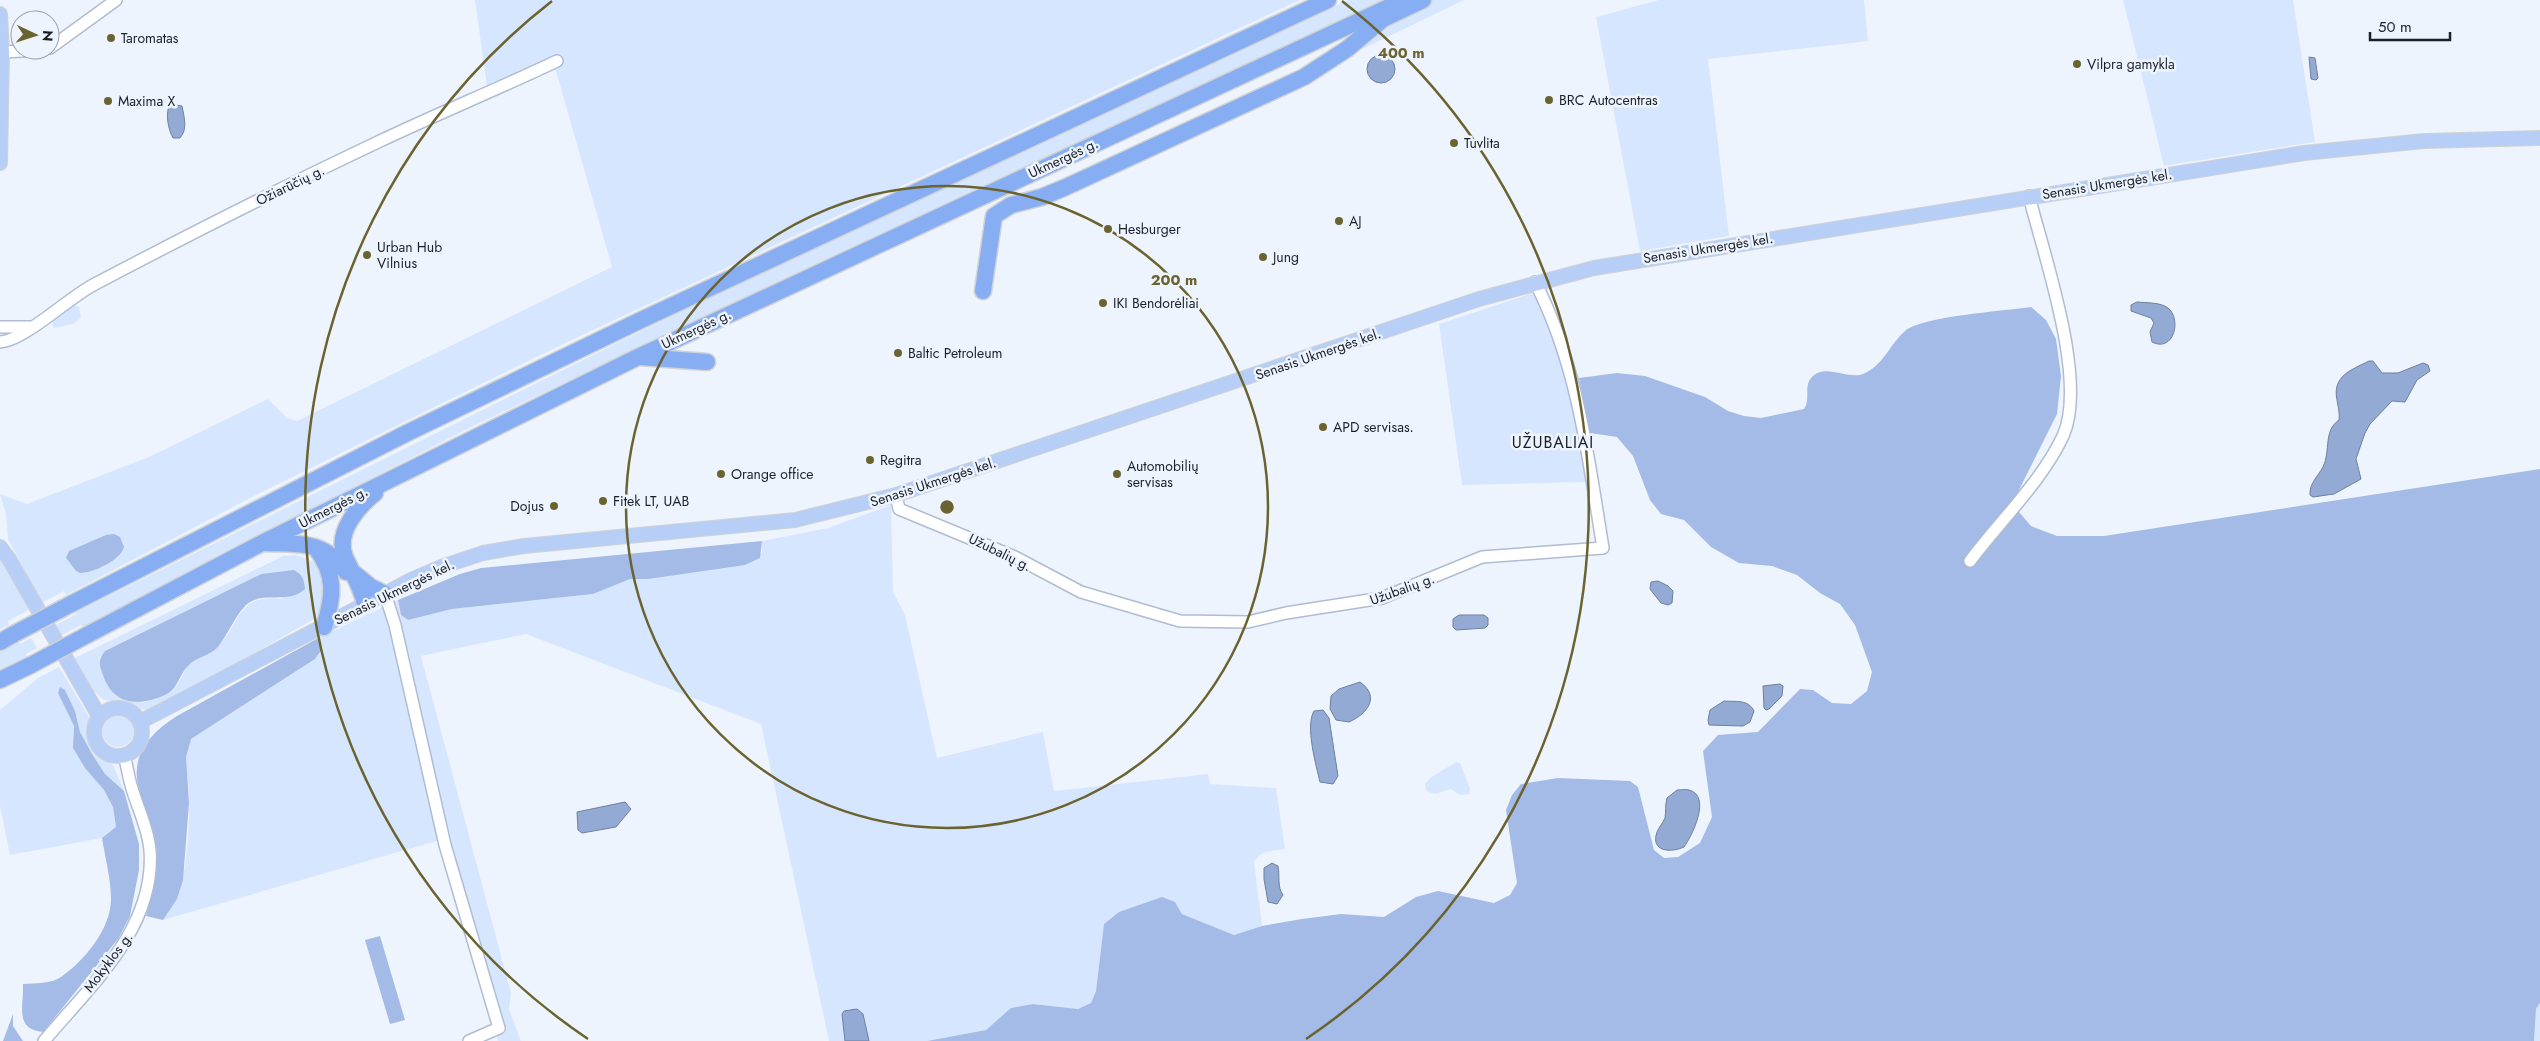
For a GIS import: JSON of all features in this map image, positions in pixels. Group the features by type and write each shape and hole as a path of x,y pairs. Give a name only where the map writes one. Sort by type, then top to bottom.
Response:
{"highway":[{"path":"7,638 407,433 630,325 1328,0"},
{"name":"Ukmergės g.","path":"0,680 262,542 638,357 1404,0"},
{"path":"983,291 994,216 1003,209 1042,198 1304,77 1347,49 1382,19 1423,0"},
{"path":"638,357 707,362"},
{"path":"365,604 355,574 344,555 346,530 359,506 398,474"},
{"path":"262,542 315,546 329,552 338,561 365,604"},
{"path":"315,546 330,572 332,588 330,607 324,627"},
{"path":"355,574 371,587 385,594"}],"main road":[{"path":"0,14 2,52 0,163"},
{"name":"Senasis Ukmergės kel.","path":"140,722 385,594 441,567 483,553 524,546 795,520 896,495 1535,282 1651,257 2231,164 2362,146 2474,139 2540,138"},
{"path":"0,546 99,716"},
{"path":"121,708 135,715 140,722 141,738 132,751 124,755 111,755 100,748 94,728 99,716 106,710 121,708"}],"street":[{"path":"60,41 116,0"},
{"path":"2,52 10,52"},
{"name":"Ožiarūčių g.","path":"0,342 9,342 24,334 80,292 188,235 380,141 557,61"},
{"path":"1970,561 2040,474 2063,437 2069,419 2071,382 2069,359 2029,196"},
{"name":"Užubalių g.","path":"896,495 899,509 1015,557 1081,592 1180,621 1248,622 1331,605 1366,602 1382,598 1482,557 1603,548 1580,407 1554,324 1535,282"},
{"path":"0,327 32,327"},
{"path":"385,594 395,625 445,845 499,1028 469,1041"},
{"name":"Mokyklos g.","path":"44,1041 118,952 135,924 144,900 149,882 150,849 124,755"}],"shaded area":[{"path":"475,0 1300,0 563,344 254,496 66,595 64,591 42,603 8,539 6,514 0,494 27,504 149,457 268,399 287,418 297,421 612,267 552,57 487,87","holes":["120,556 85,573 76,571 66,558"]},
{"path":"1348,0 1385,0 776,282 469,428 83,627 81,625 60,636 54,626 76,614 76,612 768,268"},
{"path":"1432,0 1464,0 1346,57 1397,16"},
{"path":"1659,0 1864,0 1868,41 1708,59 1729,236 1640,251 1596,17"},
{"path":"2123,0 2293,0 2315,142 2164,166"},
{"path":"1381,55 1391,59 1395,69 1391,79 1381,83 1371,79 1367,69 1371,59"},
{"path":"2309,57 2315,58 2318,78 2316,80 2311,79"},
{"path":"170,104 182,106 185,127 180,138 173,138 170,130 167,116"},
{"path":"1545,289 1579,378 1590,433 1579,434 1586,482 1462,485 1439,324"},
{"path":"2137,302 2161,305 2168,308 2172,313 2175,326 2174,333 2166,343 2152,342 2150,332 2154,323 2151,318 2131,311 2131,305"},
{"path":"72,304 79,307 81,318 73,324 54,328 52,325 54,318"},
{"path":"2031,307 2046,320 2056,339 2061,376 2057,414 2016,496 2019,512 2031,526 2057,536 2104,536 2540,469 2540,1003 2536,1009 2534,1041 927,1041 986,1030 1011,1008 1033,1004 1078,1009 1091,1003 1096,991 1104,924 1119,912 1162,897 1175,902 1182,914 1234,935 1262,926 1341,914 1384,917 1416,897 1438,891 1494,903 1510,895 1517,883 1506,810 1512,795 1521,784 1558,778 1630,781 1638,787 1654,850 1664,858 1678,857 1700,843 1712,817 1703,751 1718,735 1758,732 1800,689 1813,690 1832,703 1851,704 1867,691 1872,672 1855,625 1840,604 1820,593 1797,575 1772,566 1739,563 1711,547 1684,520 1661,514 1650,500 1633,456 1617,437 1590,433 1579,378 1617,373 1645,376 1705,397 1728,411 1744,416 1761,418 1804,409 1807,401 1809,381 1817,373 1830,371 1857,375 1870,370 1881,360 1899,336 1915,326 1946,318"},
{"path":"2369,361 2373,361 2382,373 2398,373 2423,363 2428,365 2430,371 2417,380 2405,402 2392,401 2370,424 2356,459 2361,479 2334,494 2313,497 2310,495 2311,487 2323,467 2331,430 2339,420 2337,385 2344,375"},
{"path":"891,505 893,592 905,615 937,758 1043,732 1054,791 1208,774 1210,784 1276,788 1285,849 1263,853 1254,862 1262,926 1234,935 1182,914 1175,902 1104,925 1096,991 1091,1003 1078,1009 1033,1004 1011,1008 986,1030 927,1041 829,1041 761,724 526,634 421,656 511,993 509,1009 521,1041 498,1041 440,840 163,920 177,897 184,874 189,831 189,791 186,758 191,739 315,659 320,652 320,637 398,600 401,615 408,620 452,609 593,594 630,579 648,579 762,553 762,541 828,528"},
{"path":"114,534 120,537 124,547 118,557 106,565 92,571 80,573 76,571 66,558 69,551 106,535"},
{"path":"762,541 760,558 745,565 648,579 630,579 593,594 452,609 408,620 401,615 398,600 460,574 481,568"},
{"path":"296,555 315,562 325,573 322,609 314,619 158,708 147,711 123,702 104,700 88,686 75,658 283,556","holes":["271,573 283,599 268,598 248,605 216,649 190,663 175,687 160,697 142,703 99,658 105,651 261,574"]},
{"path":"0,559 32,608 8,621 9,625 0,629"},
{"path":"294,570 302,578 305,589 292,596 257,599 250,602 241,611 217,648 191,663 176,686 165,695 145,701 128,701 120,698 107,685 100,665 100,659 105,651 261,574"},
{"path":"1658,581 1673,591 1672,603 1668,605 1661,603 1650,589 1651,582"},
{"path":"1459,615 1484,615 1488,618 1488,625 1485,628 1456,630 1453,627 1453,619"},
{"path":"320,637 320,652 315,659 191,739 186,757 189,803 183,880 177,899 163,920 146,916 156,869 156,850 154,833 138,785 138,763 146,744 152,736 177,716"},
{"path":"31,638 37,648 26,654 27,657 0,671 0,652 18,642 20,644"},
{"path":"59,667 89,717 89,736 93,746 113,765 124,791 105,774 92,754 80,732 75,711 65,690 58,693 74,726 73,748 85,768 104,790 113,807 116,827 102,838 10,855 0,806 0,710 38,678"},
{"path":"1360,682 1370,693 1369,705 1366,710 1356,719 1349,722 1336,720 1330,709 1331,696 1339,689"},
{"path":"1780,684 1783,686 1782,696 1766,710 1764,708 1763,686"},
{"path":"60,687 65,690 75,711 80,732 92,754 105,774 124,791 139,844 139,870 130,916 118,939 43,1032 34,1030 24,1022 22,1016 23,984 48,982 61,977 79,962 101,933 110,910 111,899 102,838 116,827 113,807 104,790 85,768 73,748 74,726 58,693"},
{"path":"1724,701 1741,702 1751,707 1754,711 1750,722 1743,726 1709,725 1710,710"},
{"path":"1323,710 1329,718 1338,776 1333,784 1320,782 1312,746 1311,726 1314,711"},
{"path":"118,715 124,716 129,720 133,725 133,737 129,742 124,746 118,747 112,746 107,742 103,737 102,731 103,725 107,720 112,716"},
{"path":"1456,762 1460,763 1470,788 1469,794 1460,795 1451,789 1435,794 1426,791 1425,784 1430,778"},
{"path":"1677,790 1688,790 1696,794 1700,808 1695,826 1684,847 1668,850 1656,844 1657,832 1665,818 1667,798"},
{"path":"625,802 631,809 616,827 582,833 578,830 577,812"},
{"path":"1272,863 1278,866 1279,885 1283,895 1277,904 1268,902 1264,879 1264,868"},
{"path":"380,936 405,1020 390,1024 365,940"},
{"path":"2540,1003 2540,1041 2534,1041 2536,1008"},
{"path":"857,1009 863,1014 869,1041 845,1041 842,1014 844,1011"},
{"path":"13,1014 13,1026 23,1041 3,1041"}],"place":[{"name":"Taromatas","path":"111,38"},
{"name":"Vilpra gamykla","path":"2077,64"},
{"name":"BRC Autocentras","path":"1549,100"},
{"name":"Maxima X","path":"108,101"},
{"name":"Tuvlita","path":"1454,143"},
{"name":"AJ","path":"1339,221"},
{"name":"Hesburger","path":"1108,229"},
{"name":"Urban Hub Vilnius","path":"367,255"},
{"name":"Jung","path":"1263,257"},
{"name":"IKI Bendorėliai","path":"1103,303"},
{"name":"Baltic Petroleum","path":"898,353"},
{"name":"APD servisas.","path":"1323,427"},
{"name":"Regitra","path":"870,460"},
{"name":"Orange office","path":"721,474"},
{"name":"Automobilių servisas","path":"1117,474"},
{"name":"Fitek LT, UAB","path":"603,501"},
{"name":"Dojus","path":"554,506"}],"district":[{"name":"UŽUBALIAI","path":"1553,442"}]}
